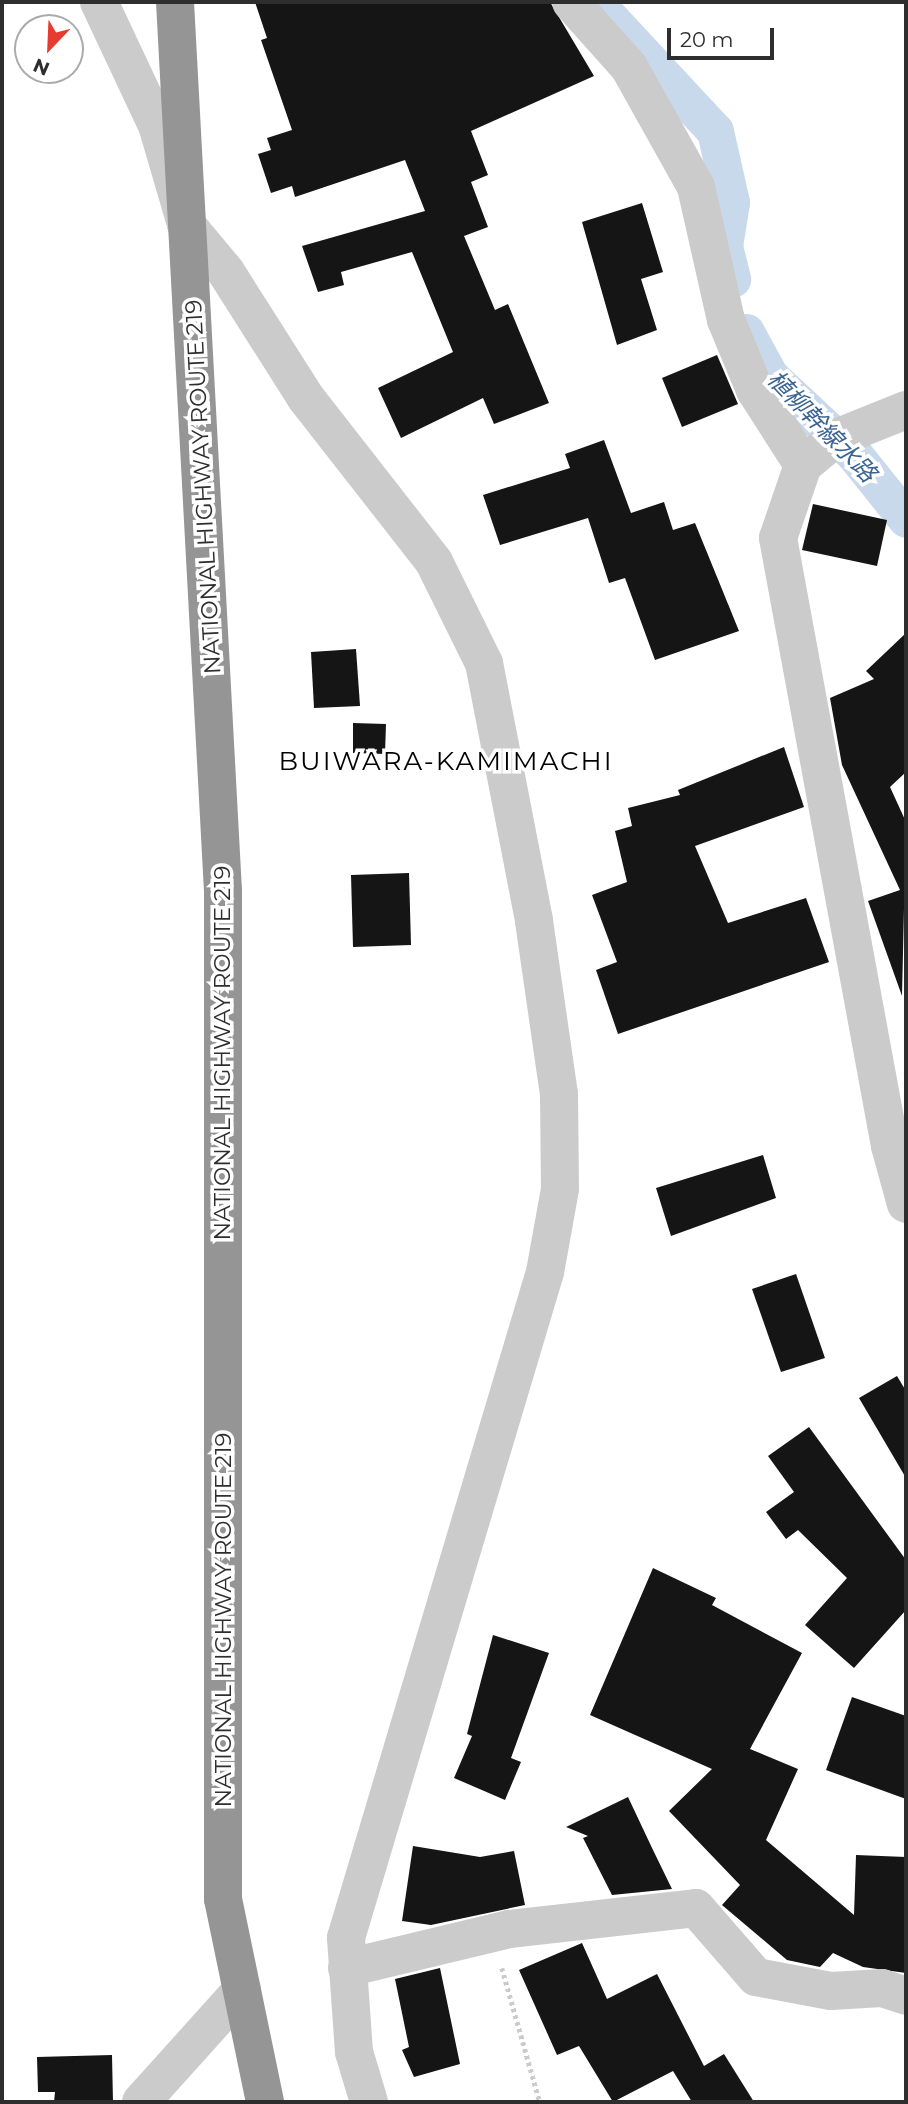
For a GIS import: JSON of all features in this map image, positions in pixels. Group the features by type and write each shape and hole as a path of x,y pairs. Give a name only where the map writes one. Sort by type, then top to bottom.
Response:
{"highway":[{"name":"NATIONAL HIGHWAY ROUTE 219","path":"175,2 223,891 223,1899 265,2102"}],"street":[{"path":"99,2 157,125 186,224 226,272 306,398 434,562 484,663 530,893 559,1094 560,1188 545,1272 346,1938 354,2052 369,2102"},
{"path":"571,2 629,67 696,187 726,320 755,390 803,466"},
{"path":"906,410 836,438 803,466 778,538 887,1133 906,1204"},
{"path":"347,1968 492,1934 696,1908 757,1977 831,1991 882,1988 906,1996"},
{"path":"141,2102 242,1990"}],"path":[{"path":"492,1934 540,2102"}],"building":[{"path":"255,2 550,2 594,76 471,131 488,175 471,182 488,227 464,236 495,310 508,304 549,403 494,424 483,398 401,438 378,388 453,352 412,252 341,272 344,285 318,292 302,246 425,211 405,160 295,197 292,186 271,193 258,154 271,150 267,138 292,130 261,40 267,38"},
{"path":"642,203 663,272 641,279 657,330 617,345 582,222"},
{"path":"717,355 738,404 682,427 662,378"},
{"path":"604,440 631,513 664,502 673,530 695,523 739,631 655,660 625,578 609,583 588,518 500,545 483,495 570,468 565,454"},
{"path":"813,504 887,520 877,566 802,550"},
{"path":"906,633 906,772 890,787 906,822 902,996 868,901 900,890 842,765 830,698 874,679 866,671"},
{"path":"356,649 360,706 314,708 311,652"},
{"path":"353,723 386,724 385,754 353,753"},
{"path":"784,747 804,807 695,846 728,923 806,898 829,962 618,1034 596,970 617,962 592,895 627,882 615,831 632,826 628,808 680,795 678,790"},
{"path":"409,873 411,945 353,947 351,875"},
{"path":"763,1155 776,1198 671,1236 656,1188"},
{"path":"796,1274 825,1358 781,1372 752,1289"},
{"path":"897,1376 906,1391 906,1478 859,1398"},
{"path":"809,1427 906,1560 906,1610 854,1668 805,1625 847,1578 798,1530 786,1539 766,1512 794,1492 768,1456"},
{"path":"653,1568 716,1598 712,1605 802,1653 750,1749 798,1769 766,1840 854,1915 856,1855 906,1857 906,1973 863,1967 833,1953 820,1967 787,1960 722,1905 740,1885 669,1811 712,1769 590,1715"},
{"path":"493,1635 549,1653 511,1758 521,1762 505,1800 454,1778 472,1736 467,1734"},
{"path":"852,1697 906,1716 906,1799 826,1770"},
{"path":"628,1797 672,1889 612,1895 583,1838 588,1836 566,1827"},
{"path":"413,1846 480,1857 514,1851 525,1905 431,1925 402,1921"},
{"path":"582,1943 607,1999 657,1974 704,2066 724,2054 754,2102 692,2102 673,2071 613,2102 579,2046 557,2055 519,1970"},
{"path":"440,1968 460,2064 414,2077 402,2050 409,2047 395,1979"},
{"path":"112,2055 113,2102 54,2102 55,2092 38,2092 37,2057"}],"waterway":[{"name":"植柳幹線水路","path":"595,2 715,131 731,202 724,246 732,279"},
{"name":"植柳幹線水路","path":"746,332 770,376 854,454 906,519"}],"district":[{"name":"BUIWARA-KAMIMACHI","path":"446,762"}]}
